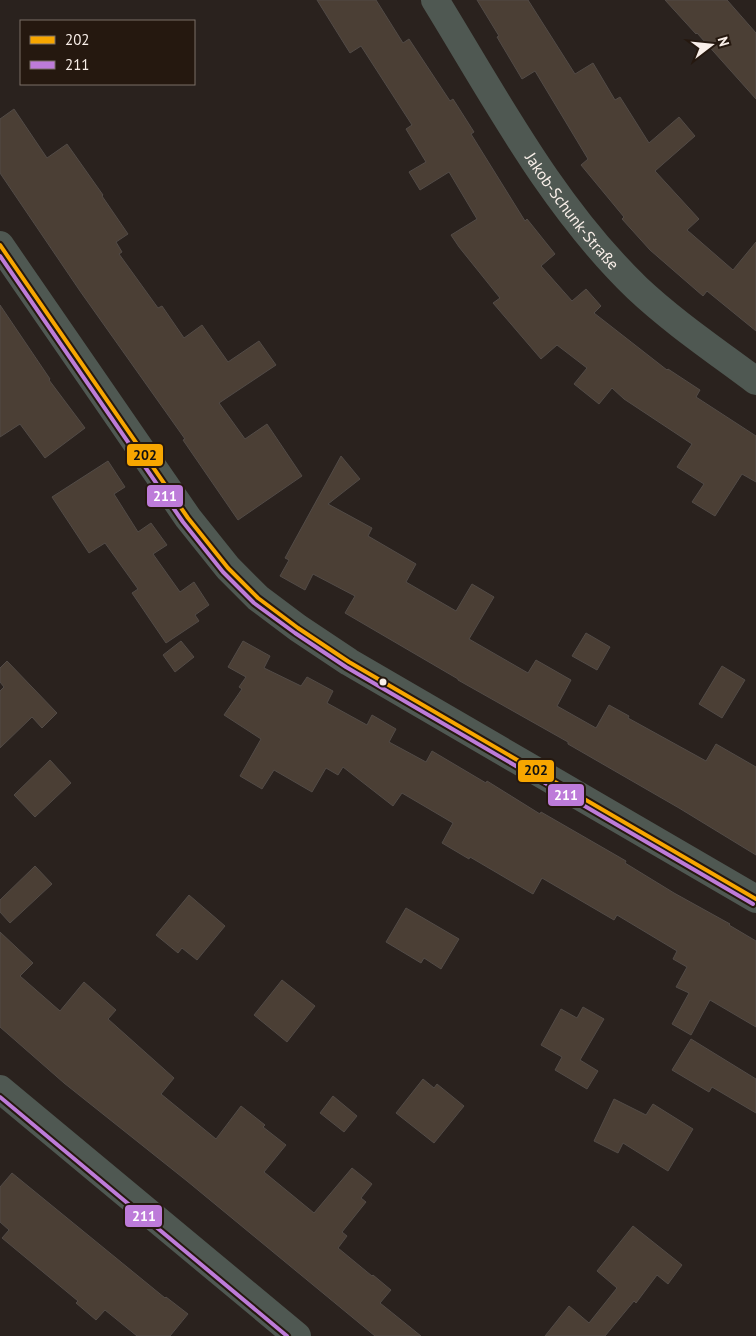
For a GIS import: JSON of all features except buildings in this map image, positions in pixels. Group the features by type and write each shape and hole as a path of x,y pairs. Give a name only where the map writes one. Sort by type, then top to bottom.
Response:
{"street":[{"name":"Jakob-Schunk-Straße","path":"435,0 554,189 593,241 637,288 690,332 756,381"},
{"path":"0,245 188,518 228,568 258,598 298,628 349,662 756,900"},
{"path":"0,1089 297,1336"}],"transit line":[{"name":"202","path":"0,245 188,518 228,568 258,598 298,628 349,662 756,899"},
{"name":"211","path":"0,256 183,522 223,572 254,603 346,667 753,904"},
{"name":"211","path":"0,1097 287,1336"}]}
